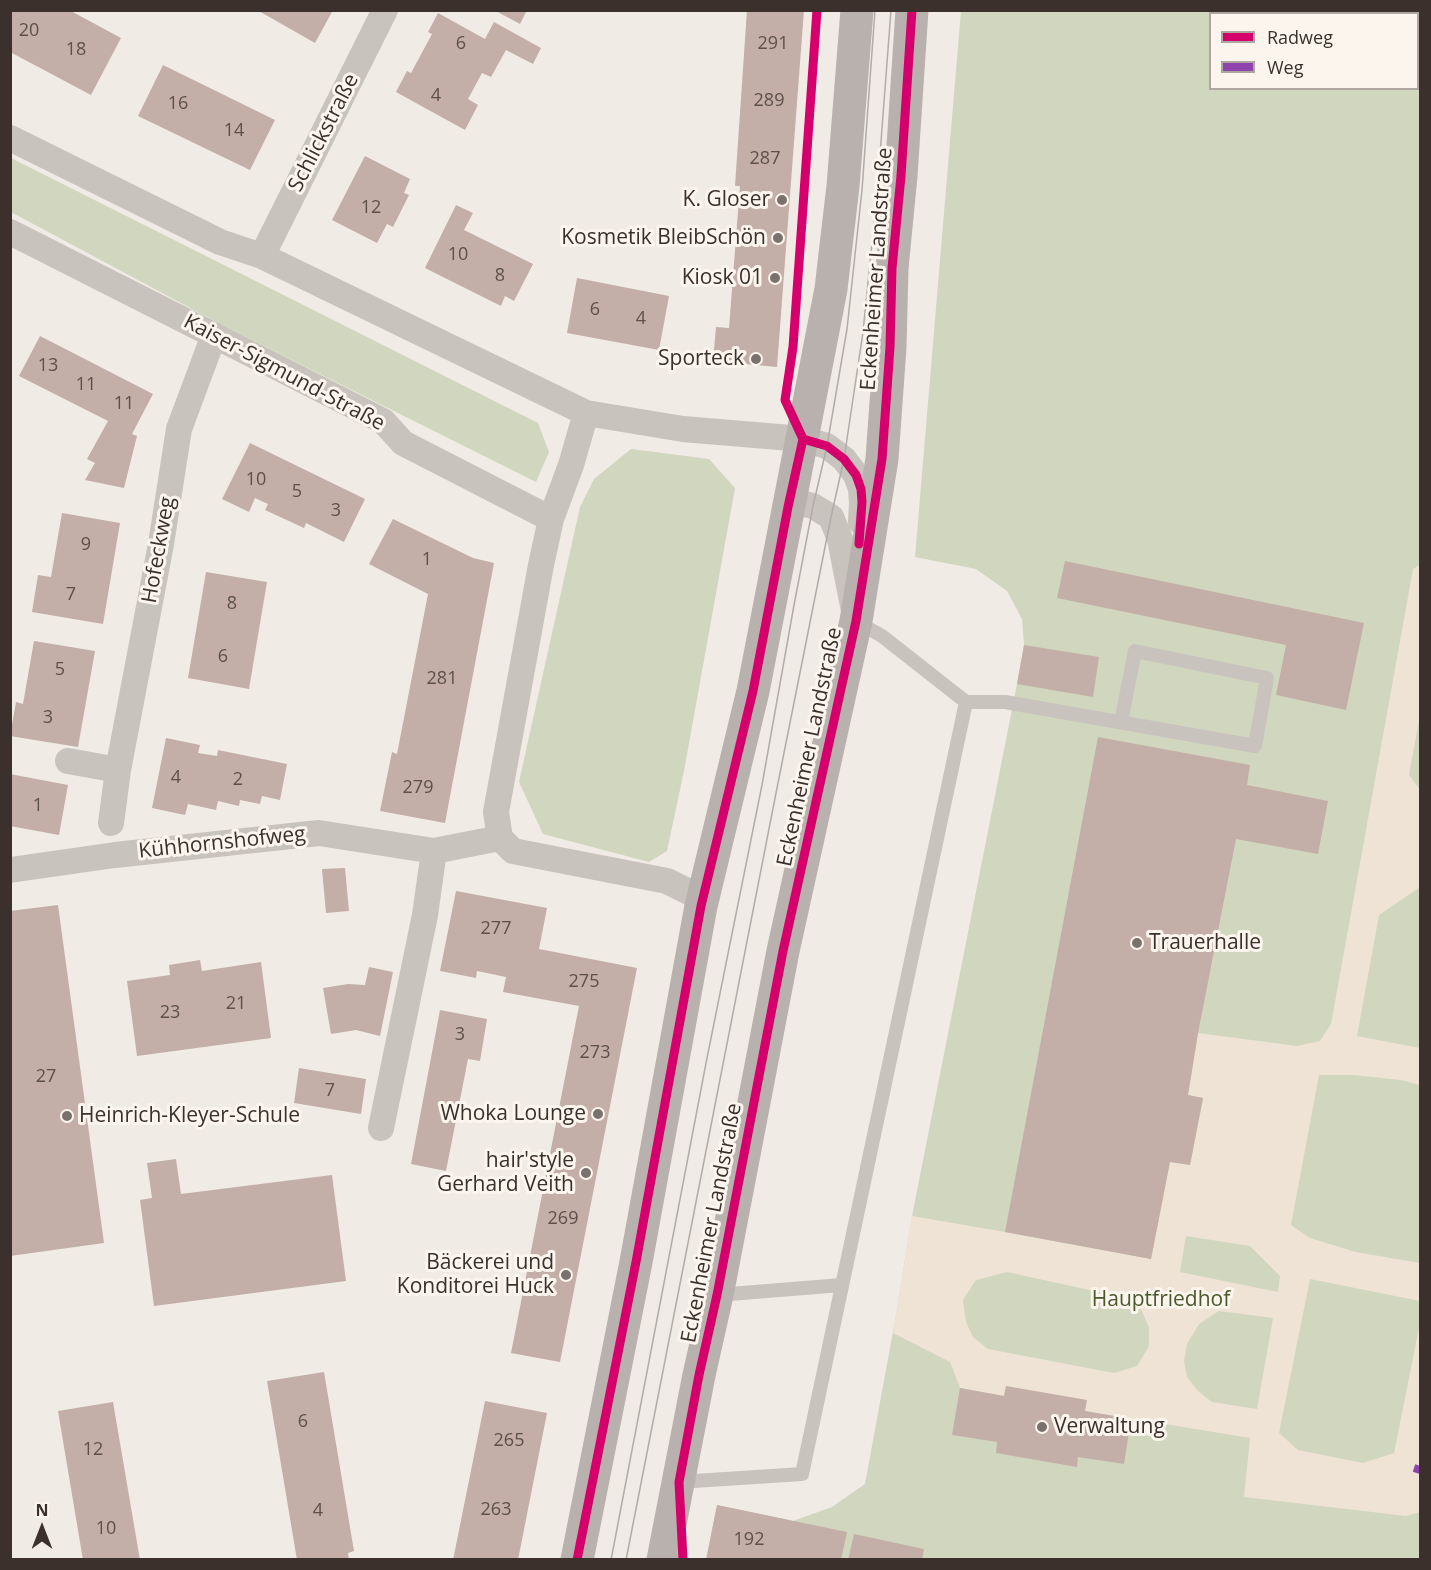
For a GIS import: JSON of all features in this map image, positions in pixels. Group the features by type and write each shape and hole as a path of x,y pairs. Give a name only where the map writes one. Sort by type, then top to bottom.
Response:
{"main road":[{"name":"Eckenheimer Landstraße","path":"577,1560 636,1262 701,906 753,692 831,289 843,186 857,10"},
{"name":"Eckenheimer Landstraße","path":"663,1560 882,459 890,347 892,268 901,176 912,10"}],"street":[{"name":"Schlickstraße","path":"262,256 385,10"},
{"path":"10,138 220,242 262,256 586,413 682,429 803,439 827,446 844,459 856,475 861,489 860,539 854,608"},
{"name":"Kaiser-Sigmund-Straße","path":"10,232 382,421 403,443 551,519"},
{"name":"Hofeckweg","path":"111,823 118,770 161,544 179,429 214,335"},
{"path":"586,413 571,465 551,519 496,812 500,838 513,851 667,881 693,894 701,906"},
{"path":"788,507 805,504 831,517 840,539 854,608"},
{"path":"68,761 118,770"},
{"name":"Kühhornshofweg","path":"10,870 115,855 319,833 434,851 500,838"},
{"path":"381,1128 425,915 434,851"}],"lane":[{"path":"854,608 882,636 966,702 1005,702 1255,746 1267,678 1135,651 1121,722"},
{"path":"679,1482 802,1473 966,702"},
{"path":"717,1295 842,1285"}],"green space":[{"name":"Hauptfriedhof","path":"961,11 1420,11 1420,1559 706,1560 717,1505 793,1521 832,1507 865,1484 912,1216 1024,645 1022,619 1007,591 976,569 915,557"},
{"path":"11,158 538,423 549,452 536,482 220,324 11,212"},
{"path":"631,449 709,459 735,488 684,771 667,851 649,862 543,834 519,782 580,507 594,479"}],"shaded area":[{"path":"1420,565 1420,715 1409,775 1420,790 1420,887 1379,915 1357,1036 1420,1048 1420,1085 1401,1080 1353,1075 1319,1075 1291,1225 1310,1238 1356,1252 1420,1263 1420,1301 1310,1279 1279,1433 1298,1450 1363,1463 1394,1453 1420,1323 1420,1512 1406,1516 1244,1497 1250,1438 1085,1411 1006,1387 1004,1396 960,1388 950,1362 893,1333 912,1216 1151,1259 1170,1162 1190,1165 1203,1099 1188,1095 1198,1033 1297,1046 1320,1041 1331,1024 1413,569","holes":["1186,1236 1250,1246 1280,1276 1278,1292 1180,1272","1007,1272 1126,1298 1141,1309 1149,1328 1149,1346 1137,1366 1114,1373 988,1349 973,1337 966,1322 963,1300 976,1280","1219,1311 1273,1318 1257,1409 1212,1402 1198,1391 1187,1377 1184,1361 1187,1344 1199,1324"]}],"building":[{"path":"10,10 69,10 121,38 91,95 10,52"},
{"path":"257,10 333,10 315,43"},
{"path":"494,10 527,10 520,24"},
{"path":"747,10 804,10 777,367 713,361 716,327 729,328 740,186 735,186"},
{"path":"438,13 485,39 494,22 541,48 533,64 506,50 491,77 482,73 468,99 478,105 465,130 396,92 407,71 411,73 432,34 428,32"},
{"path":"163,65 275,120 250,170 138,116"},
{"path":"365,156 410,179 404,193 409,195 393,227 387,224 377,243 332,220"},
{"path":"456,205 473,213 464,230 533,264 514,301 505,296 501,306 425,268"},
{"path":"577,278 669,296 659,350 567,333"},
{"path":"40,336 153,394 132,434 137,436 124,488 85,480 95,463 87,459 108,421 19,376"},
{"path":"250,443 365,499 344,542 306,523 304,528 265,510 268,504 255,498 249,512 222,499"},
{"path":"62,513 120,523 103,624 32,612 38,575 51,577"},
{"path":"393,519 473,558 494,563 445,823 380,811 392,752 397,754 428,594 369,564"},
{"path":"1065,561 1364,623 1346,710 1276,695 1286,645 1057,598"},
{"path":"206,572 267,582 249,689 188,678"},
{"path":"34,641 95,651 78,747 10,736 16,702 23,704"},
{"path":"1024,645 1099,657 1093,697 1017,684"},
{"name":"Trauerhalle","path":"1098,737 1250,765 1247,785 1328,801 1318,854 1236,839 1188,1095 1203,1098 1190,1165 1170,1162 1151,1259 1005,1232"},
{"path":"166,738 200,745 198,753 217,756 218,750 287,764 280,800 262,796 260,804 240,800 239,806 218,801 216,810 188,804 185,815 152,808"},
{"path":"10,774 68,785 59,835 10,826"},
{"path":"345,868 349,911 326,913 322,869"},
{"path":"456,891 547,908 539,949 637,968 560,1362 511,1353 579,1006 503,992 506,977 477,971 476,978 440,971"},
{"path":"58,905 104,1243 10,1256 10,911"},
{"path":"200,960 202,971 261,962 271,1038 137,1056 127,981 170,975 169,965"},
{"path":"369,967 393,972 380,1036 356,1030 331,1034 323,988 348,984 365,985"},
{"path":"440,1010 487,1019 480,1061 468,1059 446,1171 411,1164"},
{"path":"299,1068 366,1079 361,1114 294,1103"},
{"path":"176,1159 181,1194 332,1175 346,1281 154,1306 140,1200 152,1198 147,1163"},
{"path":"324,1372 354,1551 348,1553 349,1560 297,1560 267,1381"},
{"name":"Verwaltung","path":"1006,1386 1087,1400 1085,1411 1131,1419 1124,1464 1078,1457 1077,1467 996,1453 997,1442 952,1435 960,1388 1004,1396"},
{"path":"485,1401 547,1413 518,1560 453,1560"},
{"path":"113,1402 140,1560 83,1560 58,1411"},
{"path":"717,1505 847,1532 841,1560 706,1560"},
{"path":"854,1534 924,1549 922,1560 848,1560"}],"tram line":[{"path":"611,1560 762,785 813,506 827,446 847,329 862,190 875,10"},
{"path":"626,1560 777,788 844,459 863,332 877,194 891,10"}],"marked path":[{"path":"1414,1468 1420,1470"}],"cycle path":[{"path":"817,10 793,347 785,400 803,439 827,446 844,459 856,475 861,489 862,502 859,544"},
{"path":"683,1560 679,1482 783,951 856,621 882,459 890,347 892,268 901,176 912,10"},
{"path":"577,1560 636,1262 701,906 753,691 803,439"}],"place":[{"name":"K. Gloser","path":"782,200"},
{"name":"Kosmetik BleibSchön","path":"778,238"},
{"name":"Kiosk 01","path":"775,278"},
{"name":"Sporteck","path":"756,359"},
{"name":"Trauerhalle","path":"1137,943"},
{"name":"Whoka Lounge","path":"598,1114"},
{"name":"Heinrich-Kleyer-Schule","path":"67,1116"},
{"name":"hair'style Gerhard Veith","path":"586,1173"},
{"name":"Bäckerei und Konditorei Huck","path":"566,1275"},
{"name":"Verwaltung","path":"1042,1427"}]}
